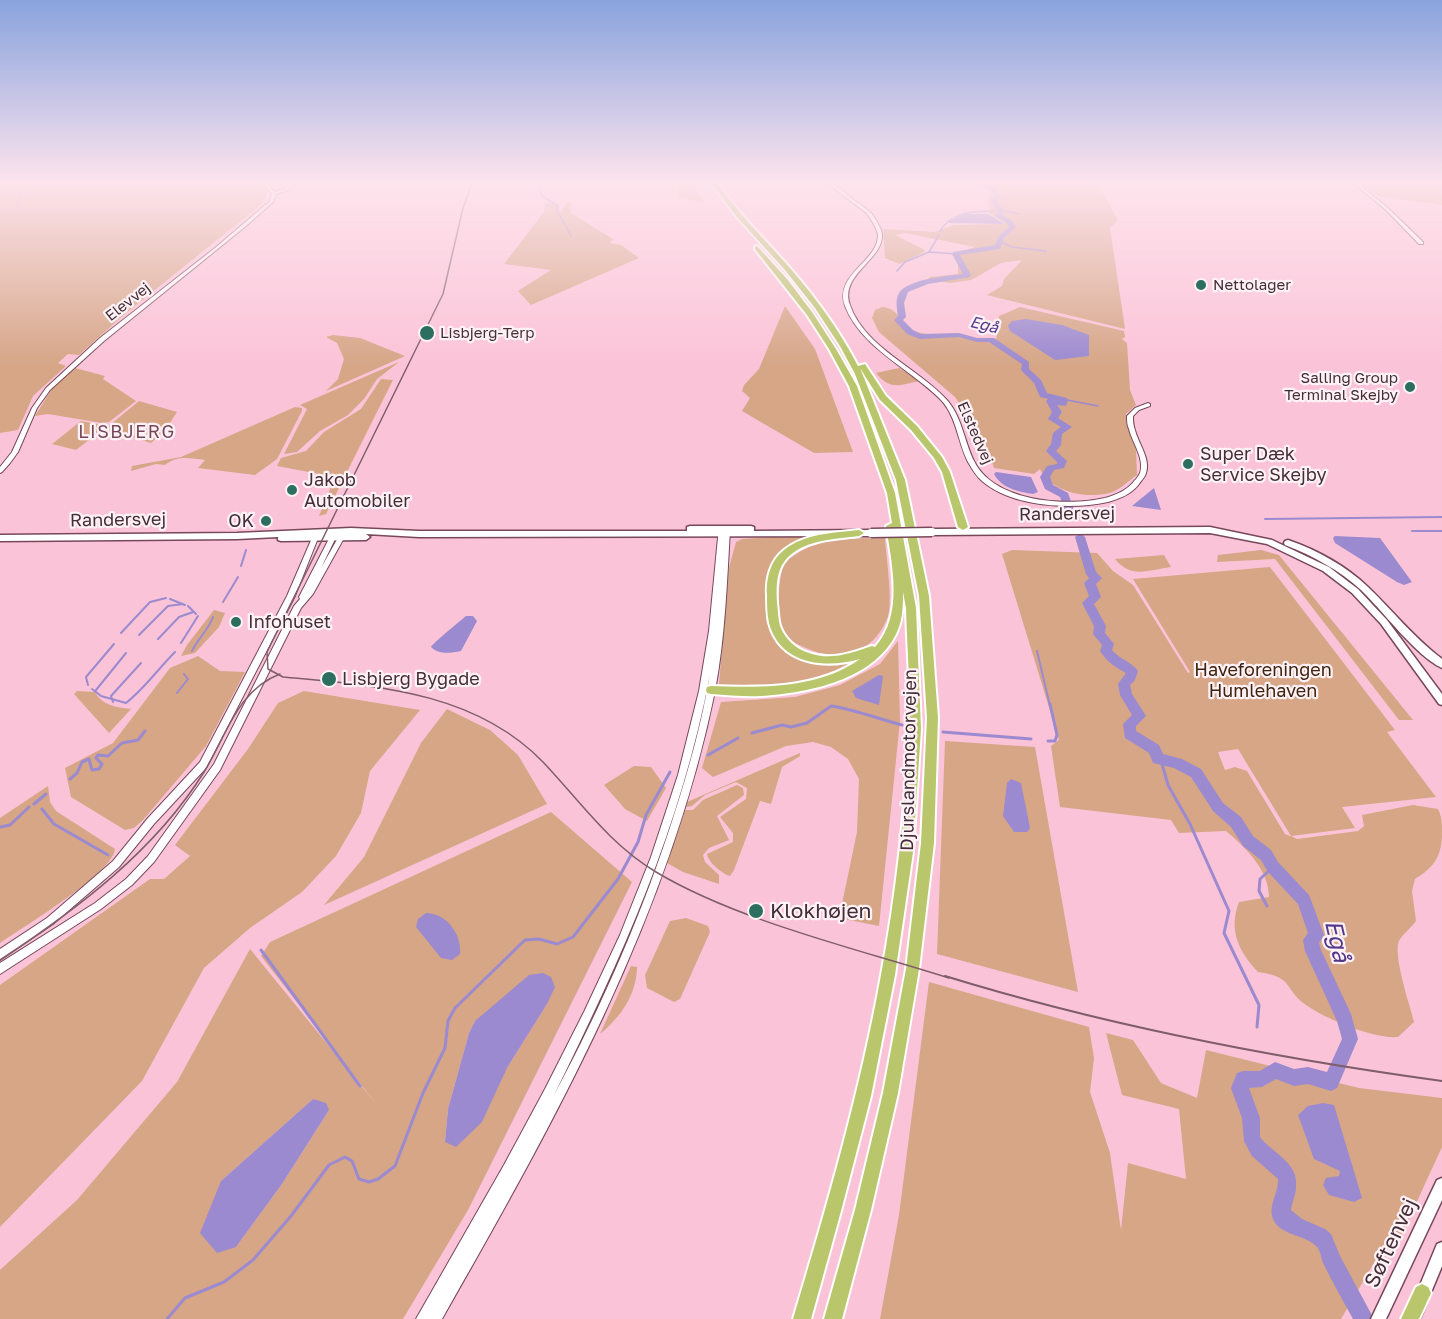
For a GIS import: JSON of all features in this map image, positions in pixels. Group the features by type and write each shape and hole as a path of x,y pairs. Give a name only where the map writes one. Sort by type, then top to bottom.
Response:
{"highway":[{"name":"Djurslandmotorvejen","path":"753,243 818,324 850,382 879,454 902,547 912,638 914,690 910,804 894,934 875,1036 845,1172 802,1319"},
{"name":"Djurslandmotorvejen","path":"762,243 815,303 849,356 888,440 906,499 919,559 932,692 929,808 916,941 881,1130 833,1319"},
{"path":"785,267 825,311 883,398 914,428 938,457 946,472 963,529"},
{"path":"707,690 785,690 820,681 861,664 878,652 889,639 895,625 897,600 892,535 879,454"},
{"path":"859,533 823,537 804,543 780,559 773,574 772,591 776,627 783,640 806,656 821,661 848,661 873,649 884,638 891,624 897,600"},
{"path":"1411,1319 1422,1293"}],"main road":[{"name":"Randersvej","path":"0,538 931,530 1208,525 1260,533 1304,549 1349,576 1372,595 1410,638 1442,664"},
{"name":"Randersvej","path":"963,529 1210,530 1269,542 1326,569 1355,591 1384,622 1442,702"},
{"name":"Randersvej","path":"724,532 859,533 871,530"},
{"name":"Søftenvej","path":"1378,1319 1442,1185"},
{"path":"1422,1293 1442,1249"}],"street":[{"name":"Elevvej","path":"0,471 14,452 37,404 49,387 128,318 223,243"},
{"name":"Elstedvej","path":"877,243 874,252 852,278 846,292 847,309 856,324 945,400 954,414 973,465 983,480 1016,498 1034,502 1112,499 1127,493 1138,483 1143,473 1144,462 1130,420 1134,410 1148,405"},
{"path":"435,1319 496,1214 565,1085 631,943 681,808 707,690 724,532"},
{"path":"0,956 50,921 116,864 151,821 203,765 291,596 316,535"},
{"path":"0,969 98,906 129,882 151,859 211,777 298,606 311,592 336,536"},
{"path":"422,1319 556,1082 626,931 672,806 707,690"}],"green space":[{"path":"0,243 214,243 125,314 79,355 68,354 58,363 66,366 33,396 18,430 0,433"},
{"path":"520,243 610,243 621,245 639,258 531,305 518,291 551,270 504,264"},
{"path":"884,243 910,243 925,250 900,264 885,258"},
{"path":"953,243 1112,243 1125,329 987,295 1002,286 1004,279 1022,260 1001,263 971,280 950,283 928,279 958,274 958,253 975,247"},
{"path":"785,306 815,349 853,452 814,453 742,411 750,398 742,391 744,385 759,369"},
{"path":"882,307 895,312 911,330 937,335 996,340 999,316 1020,307 1124,331 1125,337 1122,339 1127,343 1130,390 1136,405 1126,414 1136,450 1137,475 1114,491 1087,495 1059,488 1045,477 1040,469 1034,474 994,468 986,445 975,440 965,412 955,397 879,332 872,318 875,310"},
{"path":"333,335 360,338 405,356 326,391 338,379 344,359 337,343 326,337"},
{"path":"399,362 377,379 364,399 348,415 320,431 297,452 284,454 307,409 300,405"},
{"path":"75,368 105,376 103,379 136,401 109,422 102,423 48,414 35,416 53,387"},
{"path":"899,368 919,381 896,385 881,379 876,373"},
{"path":"381,379 393,380 326,514 319,516 335,477 277,466 281,458 306,451 324,432 361,409"},
{"path":"139,401 177,412 166,429 151,443 105,429"},
{"path":"295,407 302,408 302,411 277,459 255,475 198,468 205,460 189,458 179,458 165,465 156,464 131,471 132,466 181,457"},
{"path":"81,421 107,426 76,450 52,444"},
{"path":"821,534 793,544 775,560 773,631 811,658 830,662 858,661 828,675 789,684 740,688 719,684 729,568 736,542 742,539"},
{"path":"885,538 890,589 889,609 888,616 875,638 855,652 831,655 819,653 791,640 784,631 779,613 778,603 783,564 807,548 819,544 844,539"},
{"name":"Haveforeningen Humlehaven","path":"1012,550 1097,553 1113,571 1133,585 1188,673 1190,672 1133,579 1270,567 1395,730 1387,732 1436,797 1342,807 1355,828 1291,836 1297,839 1358,831 1364,826 1362,815 1413,805 1438,809 1442,824 1441,848 1436,860 1428,870 1415,879 1412,891 1416,921 1400,939 1398,945 1399,966 1414,1022 1398,1037 1376,1035 1325,1016 1299,999 1283,980 1258,972 1245,957 1235,931 1239,902 1269,897 1268,887 1255,860 1226,831 1179,833 1171,820 1060,807 1051,746 1059,740 1002,554","holes":["1238,749 1291,836 1285,834 1247,771 1235,767 1225,770 1218,752"]},
{"path":"1261,550 1279,555 1413,720 1399,720 1275,559 1217,562 1218,555"},
{"path":"1164,555 1171,567 1140,572 1127,569 1115,559"},
{"path":"214,610 225,613 219,627 195,653 181,656 187,645"},
{"path":"898,641 900,721 879,926 839,918 857,832 859,779 848,759 831,747 813,742 786,746 713,777 702,768 721,702 795,697 840,685 880,664"},
{"path":"198,656 220,671 245,672 206,746 143,820 134,828 125,830 71,797 65,768 113,743 170,668"},
{"path":"77,691 95,692 106,703 131,709 109,733 74,694"},
{"path":"304,691 420,710 370,771 361,813 336,856 302,892 250,928 204,968 142,1081 0,1227 0,985 150,879 164,879 190,856 175,845 248,749 278,703"},
{"path":"447,709 490,730 518,755 547,804 324,905 364,857 421,743"},
{"path":"945,741 1035,747 1078,992 937,954"},
{"path":"800,753 800,756 782,767 771,804 760,801 734,870 730,876 723,873 713,864 707,854 733,842 733,833 720,817 746,799 747,788 736,782 705,795 692,806 686,807 687,802"},
{"path":"634,766 651,767 666,788 647,821 625,809 604,785"},
{"path":"737,785 743,788 744,795 717,816 729,840 709,848 703,855 705,862 719,875 719,884 683,872 667,863 685,810 693,810 703,800"},
{"path":"48,786 50,802 56,811 115,849 111,859 84,885 0,943 0,818"},
{"path":"551,812 632,882 468,1210 403,1319 0,1319 0,1270 77,1200 177,1082 250,949 377,1105 261,956 270,942","holes":["547,1004 507,1068 445,1142 448,1109 469,1033 475,1021","313,1099 329,1110 282,1184 236,1247 221,1181"]},
{"path":"686,918 708,926 710,932 680,999 674,1002 647,988 645,975 670,921"},
{"path":"631,966 637,967 631,996 614,1021 600,1034"},
{"path":"929,982 1089,1027 1094,1058 1090,1092 1110,1153 1121,1230 1128,1163 1186,1179 1179,1109 1122,1095 1106,1033 1133,1040 1161,1083 1197,1098 1206,1050 1359,1088 1442,1098 1442,1147 1402,1234 1391,1234 1341,1319 880,1319 899,1215"}],"shaded area":[{"path":"1026,319 1062,325 1089,335 1089,356 1055,360 1010,331 1008,326 1012,321"},
{"path":"996,472 1031,477 1038,492 1033,494 1011,488 997,479 994,474"},
{"path":"1154,488 1161,510 1132,506"},
{"path":"1335,536 1380,538 1412,582 1404,585 1397,582 1335,543 1333,538"},
{"path":"466,616 473,616 477,621 461,651 441,652 431,647 441,637"},
{"path":"879,675 883,676 879,705 856,698 852,691"},
{"path":"1011,779 1021,783 1030,828 1027,832 1014,832 1003,816 1007,783"},
{"path":"426,913 434,914 447,921 456,933 460,954 452,960 441,958 416,927 418,919"},
{"path":"543,973 551,977 555,987 507,1068 482,1122 456,1147 445,1142 448,1109 469,1033 475,1021 529,975"},
{"path":"313,1099 326,1103 329,1110 282,1184 236,1247 217,1253 200,1233 221,1181"},
{"path":"1323,1103 1334,1105 1362,1198 1354,1202 1329,1195 1323,1185 1326,1178 1339,1176 1340,1171 1314,1159 1298,1115 1308,1106"}],"waterway":[{"path":"929,252 935,243"},
{"name":"Egå","path":"928,282 967,275 956,254 997,247 1000,243"},
{"path":"1002,243 1012,247 1046,251"},
{"path":"897,271 905,262 929,252"},
{"path":"929,252 956,254"},
{"name":"Egå","path":"925,283 910,287 901,298 902,317 898,320 910,332 920,337 959,335 977,340 991,340 1026,364 1025,370 1038,382 1043,395 1064,400 1063,404 1050,401 1057,412 1053,419 1067,427 1058,433 1056,445 1051,451 1062,461 1061,466 1050,468 1045,477 1049,487 1064,495 1072,518"},
{"path":"1062,399 1098,406"},
{"path":"1265,519 1442,517"},
{"path":"1412,531 1442,531"},
{"name":"Egå","path":"1080,537 1091,574 1096,578 1090,583 1095,597 1088,603 1100,626 1099,634 1108,644 1106,651 1113,660 1132,671 1131,677 1124,684 1126,695 1140,716 1129,724 1130,734 1154,749 1158,759 1177,763 1196,773 1218,807 1236,822 1248,841 1266,855 1273,867 1304,900 1316,935 1311,940 1313,951 1345,1020 1350,1039 1331,1082 1313,1076 1294,1078 1275,1070 1262,1079 1243,1079 1240,1088 1251,1118 1253,1141 1282,1169 1287,1178 1281,1214 1288,1221 1324,1241 1329,1248 1331,1259 1364,1319"},
{"path":"241,566 246,550"},
{"path":"223,602 238,577"},
{"path":"121,633 150,602 166,598"},
{"path":"170,599 183,604"},
{"path":"139,635 168,606 183,604"},
{"path":"188,606 196,614"},
{"path":"158,639 179,617 193,612"},
{"path":"181,643 198,616"},
{"path":"192,651 213,617"},
{"path":"88,685 86,677 114,644"},
{"path":"1037,651 1050,706"},
{"path":"112,699 126,703 175,652"},
{"path":"96,690 126,653"},
{"path":"112,699 111,696 141,663"},
{"path":"177,693 188,679 184,674"},
{"path":"92,689 101,696 112,699"},
{"path":"1048,741 1055,741 1057,735 1050,704"},
{"path":"752,733 782,725 791,727 807,723 831,706 902,725"},
{"path":"70,779 77,773 82,762 89,759 92,770 99,769 102,764 96,758 98,755 108,756 122,743 138,740 145,731"},
{"path":"943,732 1031,739"},
{"path":"708,755 738,738"},
{"path":"1161,760 1168,785 1190,824 1229,911 1224,933 1259,1005 1257,1027"},
{"path":"167,1319 185,1298 224,1282 253,1260 291,1216 329,1165 345,1157 352,1161 359,1179 369,1182 378,1179 395,1166 423,1093 445,1048 448,1021 455,1008 525,940 539,939 557,944 573,937 618,879 638,842 646,815 670,772"},
{"path":"34,804 46,794"},
{"path":"0,827 10,825 29,807"},
{"path":"42,809 54,824 108,855"},
{"path":"1267,906 1259,891 1260,879 1273,867"},
{"path":"261,950 360,1086"}],"tram line":[{"path":"279,675 268,669 267,652 443,294 455,243"},
{"path":"0,960 57,921 138,853 184,801 204,772 243,703 265,681 279,675"},
{"path":"279,675 388,689 422,696 455,706 486,720 516,738 543,762 609,835 639,861 656,872 724,905 799,933 949,978"},
{"path":"945,976 1067,1010 1191,1039 1316,1062 1442,1081"}],"place":[{"name":"Nettolager","path":"1201,285"},
{"name":"Lisbjerg-Terp","path":"427,333"},
{"name":"Salling Group Terminal Skejby","path":"1410,387"},
{"name":"Super Dæk Service Skejby","path":"1188,464"},
{"name":"Jakob Automobiler","path":"292,490"},
{"name":"OK","path":"266,521"},
{"name":"Infohuset","path":"236,622"},
{"name":"Lisbjerg Bygade","path":"329,679"},
{"name":"Klokhøjen","path":"756,911"}],"district":[{"name":"LISBJERG","path":"127,432"}]}
